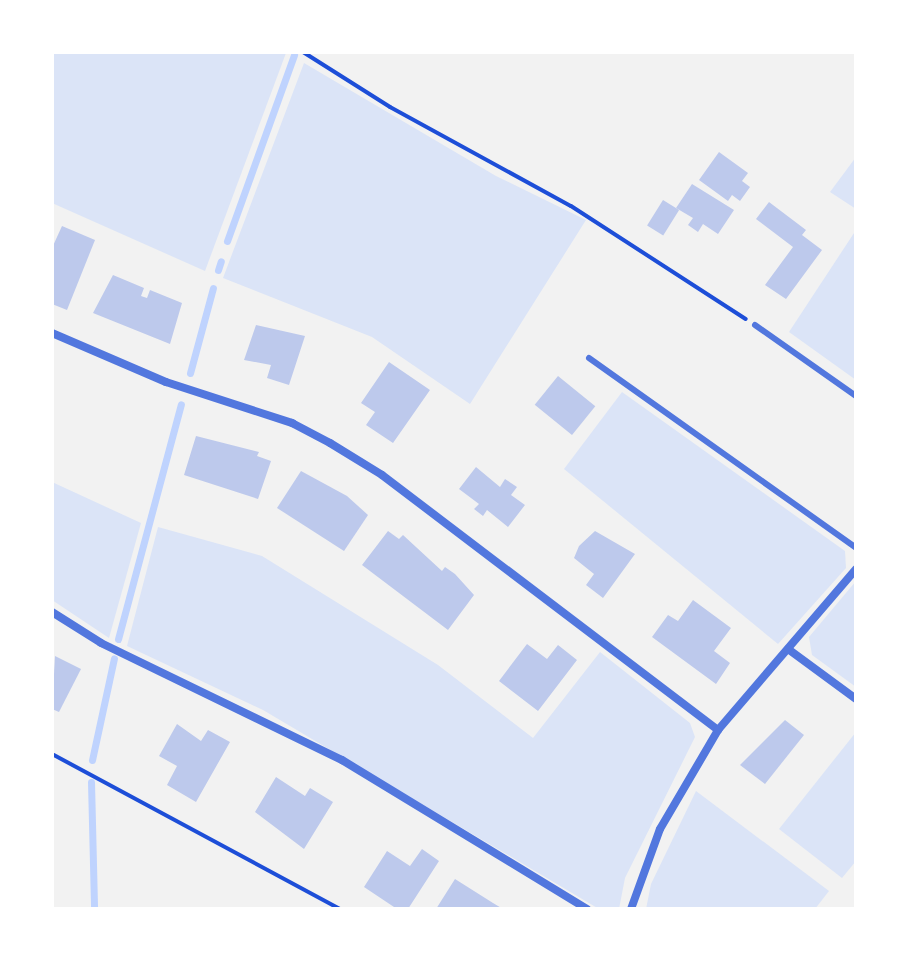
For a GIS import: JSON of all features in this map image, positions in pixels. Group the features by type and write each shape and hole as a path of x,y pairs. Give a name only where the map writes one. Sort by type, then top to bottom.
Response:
{"street":[{"path":"52,333 166,382 292,423 330,443 433,513 718,730"},
{"path":"631,909 660,829 718,730 856,569"},
{"path":"52,612 101,643 342,760 587,909"},
{"path":"788,649 856,699"}],"lane":[{"path":"755,325 856,396"},
{"path":"589,358 856,548"}],"path":[{"path":"303,52 390,107 571,206 755,325"},
{"path":"52,754 340,909"}],"shaded area":[{"path":"52,52 286,53 205,271 52,203"},
{"path":"304,63 496,176 586,220 470,404 372,337 223,278"},
{"path":"856,157 856,209 830,192"},
{"path":"856,230 856,380 789,332"},
{"path":"622,392 845,551 846,568 778,644 564,469"},
{"path":"52,482 141,523 109,638 52,600"},
{"path":"158,527 262,556 438,665 533,738 600,652 690,723 695,737 625,878 619,909 599,909 263,710 127,646"},
{"path":"856,581 856,687 812,655 809,637"},
{"path":"856,732 856,861 842,878 779,829"},
{"path":"696,791 829,891 815,909 646,909 651,884"}],"building":[{"path":"719,152 748,173 742,181 750,187 740,201 732,195 728,201 699,180"},
{"path":"692,184 734,210 718,234 703,224 698,232 688,225 693,218 676,208"},
{"path":"663,200 679,210 663,236 647,225"},
{"path":"769,202 806,230 802,235 822,250 786,299 765,285 793,247 756,219"},
{"path":"62,226 95,240 67,310 52,304 52,248"},
{"path":"113,275 144,288 141,296 147,298 150,290 182,303 170,344 93,313"},
{"path":"256,325 305,336 289,385 267,378 271,365 244,360"},
{"path":"389,362 430,390 393,443 366,425 375,412 361,403"},
{"path":"558,376 595,406 572,435 535,405"},
{"path":"196,436 259,452 257,456 271,461 258,499 184,475"},
{"path":"476,467 500,487 505,479 517,487 511,495 525,505 508,527 487,510 483,516 474,509 479,504 459,489"},
{"path":"301,471 347,496 368,515 344,551 277,508"},
{"path":"388,531 399,539 403,535 442,571 445,567 455,574 474,595 448,630 362,565"},
{"path":"595,531 635,554 603,598 586,585 594,574 574,558 579,546"},
{"path":"693,600 731,628 714,651 730,663 716,684 652,637 668,615 678,621"},
{"path":"527,644 547,659 558,645 577,660 538,711 499,681"},
{"path":"55,656 81,669 59,712 52,709"},
{"path":"785,720 804,735 765,784 740,765"},
{"path":"177,724 201,741 208,730 230,742 196,802 167,785 177,766 159,756"},
{"path":"276,777 305,796 310,788 333,802 304,849 255,812"},
{"path":"422,849 439,861 408,909 397,909 364,887 387,851 410,866"},
{"path":"455,879 493,903 503,909 436,909"}],"waterway":[{"path":"227,241 294,55"},
{"path":"218,270 221,261"},
{"path":"190,373 213,288"},
{"path":"118,639 181,404"},
{"path":"92,760 114,658"},
{"path":"91,782 94,909"}]}
